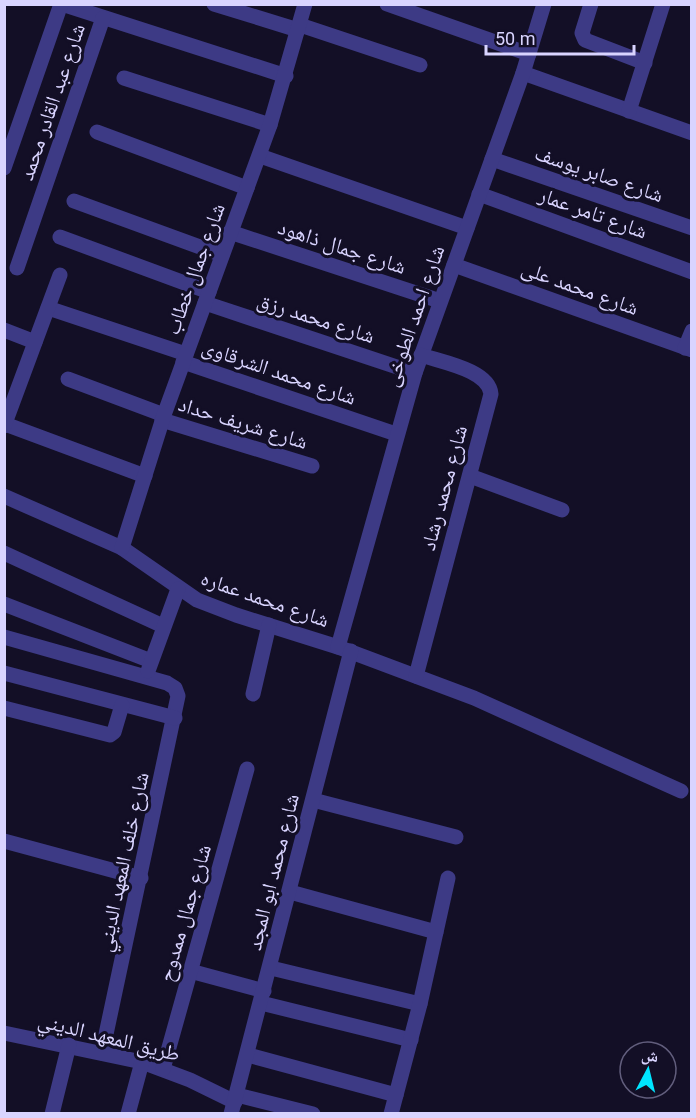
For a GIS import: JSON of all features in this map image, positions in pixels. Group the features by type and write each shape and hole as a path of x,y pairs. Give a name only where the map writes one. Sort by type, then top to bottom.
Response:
{"street":[{"path":"4,168 61,4 286,76"},
{"path":"214,4 420,64"},
{"name":"شارع جمال خطاب","path":"122,548 163,418 260,156 286,76 305,4"},
{"path":"387,4 529,54"},
{"name":"شارع احمد الطوخى","path":"345,649 396,434 421,355 523,73 544,4"},
{"path":"591,4 582,33 585,40 645,63"},
{"path":"629,111 663,4"},
{"name":"شارع عبد القادر محمد","path":"18,268 103,18"},
{"path":"523,73 692,134"},
{"path":"124,78 270,125"},
{"path":"98,132 247,188"},
{"path":"260,156 467,228"},
{"name":"شارع صابر يوسف","path":"492,159 692,228"},
{"name":"شارع تامر عمار","path":"479,194 692,272"},
{"path":"74,201 222,255"},
{"name":"شارع جمال ذاهود","path":"230,232 440,301"},
{"name":"شارع محمد رزق","path":"60,237 207,297 415,373"},
{"name":"شارع محمد على","path":"454,265 688,349"},
{"path":"60,275 5,425 145,476"},
{"name":"شارع محمد الشرقاوى","path":"48,308 396,434"},
{"path":"4,330 35,342"},
{"path":"688,349 692,331"},
{"name":"شارع محمد رشاد","path":"416,676 491,394 490,386 482,376 421,355"},
{"name":"شارع شريف حداد","path":"68,379 163,418 312,466"},
{"path":"470,476 562,510"},
{"name":"شارع محمد عماره","path":"4,496 122,548 151,566 178,589 215,608 345,649 474,698 681,791"},
{"path":"4,554 163,626"},
{"path":"4,637 146,677 178,589"},
{"path":"4,604 151,661"},
{"path":"253,694 269,625"},
{"name":"شارع محمد ابو المجد","path":"234,1103 313,800 345,649"},
{"path":"4,673 176,718"},
{"name":"شارع خلف المعهد الديني","path":"102,1053 176,718 178,696 175,688 167,683 146,677"},
{"path":"4,708 110,735 114,732 122,705"},
{"name":"شارع جمال ممدوح","path":"164,1069 247,769"},
{"path":"313,800 456,837"},
{"path":"4,841 141,878"},
{"path":"391,1113 420,1004 448,878"},
{"path":"290,892 436,932"},
{"path":"271,968 420,1004"},
{"path":"190,971 262,997 411,1040"},
{"name":"طريق المعهد الديني","path":"4,1033 142,1062 164,1069 234,1103 313,1113"},
{"path":"52,1113 69,1046"},
{"path":"248,1055 396,1095"},
{"path":"128,1113 142,1062"}]}
